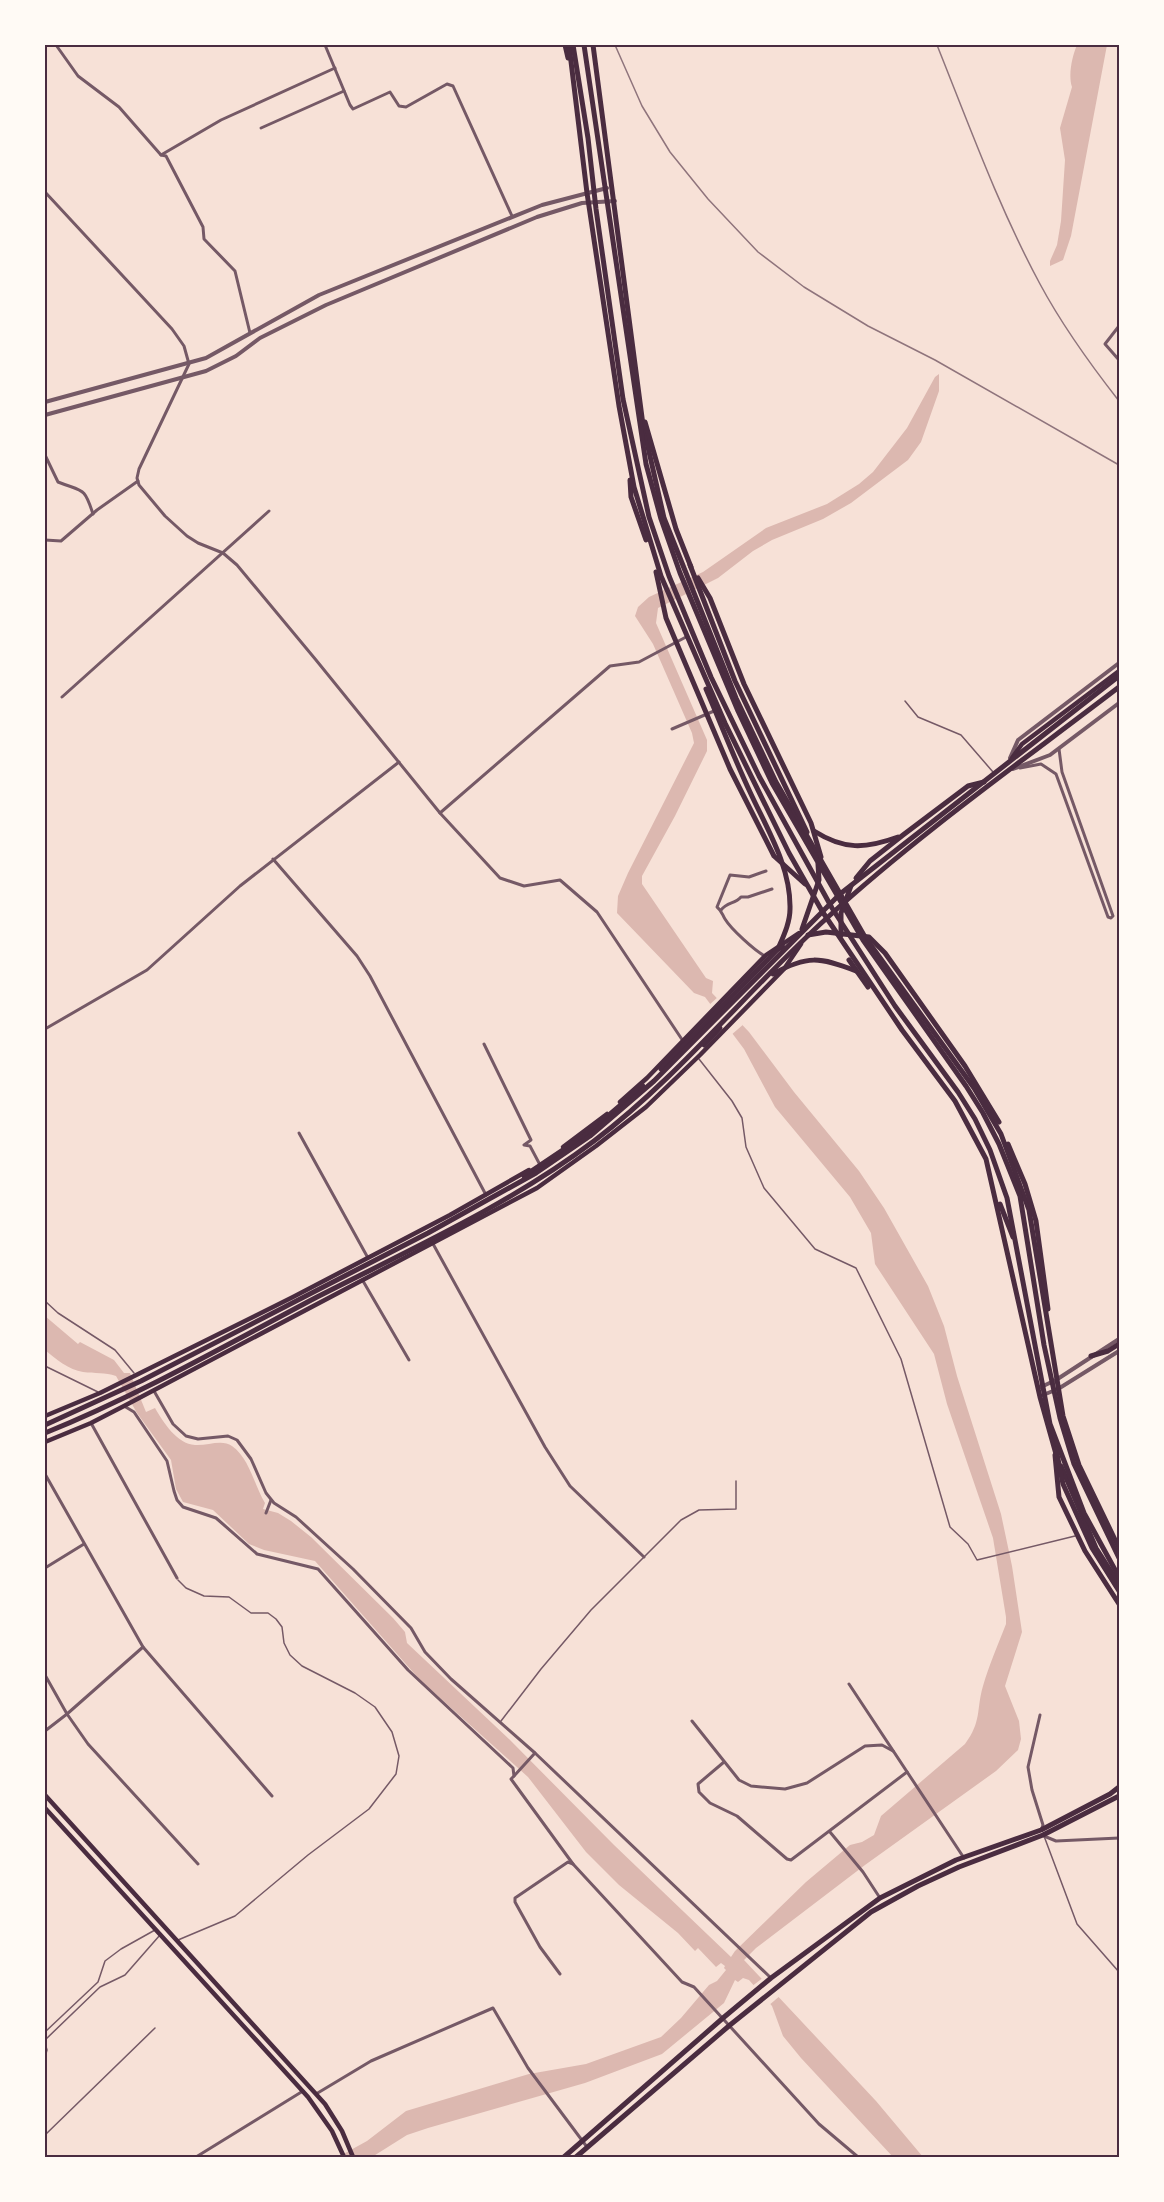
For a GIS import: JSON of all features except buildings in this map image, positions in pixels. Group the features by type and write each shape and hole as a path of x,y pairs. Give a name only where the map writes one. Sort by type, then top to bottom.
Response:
{"main road":[{"path":"569,45 588,138 623,399 631,497 660,577 750,791 777,846 787,885 790,909 787,927 778,949"},
{"path":"569,45 588,202 617,395 643,521 660,577 719,709 808,887 826,918 902,1030 955,1101 986,1159 1054,1450 1096,1548 1119,1584"},
{"path":"584,45 646,464 661,519 680,573 738,711 772,783 863,940 983,1113 1016,1186 1020,1196 1044,1345 1060,1418 1074,1464 1119,1558"},
{"path":"594,45 643,425 664,518 736,698 776,782 824,867 886,968 974,1088 1001,1134 1029,1210 1063,1416 1079,1465 1119,1548"},
{"path":"45,1433 116,1402 143,1384 536,1173 590,1136 703,1046 782,964 797,941 819,880 819,864 803,820 735,681 676,529 633,376"},
{"path":"623,399 649,517 669,576 711,677 759,776 832,908 896,1006 958,1092 975,1119 990,1150 1007,1198 1063,1484 1092,1548 1119,1591"},
{"path":"690,565 710,598 744,684 811,823 824,867"},
{"path":"660,577 666,618 730,769 774,856 808,887"},
{"path":"1010,766 1022,744 1119,671"},
{"path":"738,1001 826,918 1119,676"},
{"path":"45,1425 143,1384 527,1194 564,1170 646,1107 694,1052 709,1030 840,894 984,782 1119,688"},
{"path":"984,782 968,786 870,861 851,886 841,913 841,936 844,952 856,971 955,1107 978,1147 1016,1244"},
{"path":"803,820 820,835 841,844 857,847 872,845 903,835"},
{"path":"45,1416 136,1375 368,1257 537,1166 614,1108 765,956 804,930"},
{"path":"483,1203 588,1133 648,1083 778,949 803,936 826,932 869,938 885,953 965,1066 996,1115 1025,1184 1036,1221 1054,1347 1060,1418"},
{"path":"45,1442 91,1424 363,1281 561,1165 630,1112 694,1052 717,1038 784,969 806,938"},
{"path":"773,974 793,962 816,959 836,963 856,971"},
{"path":"1091,1356 1108,1351 1119,1344"},
{"path":"1050,1424 1084,1513 1119,1576"},
{"path":"1054,1450 1059,1497 1085,1551 1119,1604"},
{"path":"564,2157 771,1978 880,1898 964,1858 1042,1833 1119,1787"},
{"path":"45,1795 325,2104 342,2131 353,2157"},
{"path":"576,2157 778,1985 871,1912 918,1886 1042,1833 1119,1796"},
{"path":"45,1808 303,2091 332,2131 344,2157"}],"street":[{"path":"56,45 78,76 119,107 160,155 166,156 202,227 204,240 235,270 250,333"},
{"path":"326,45 353,109 390,92 402,107 447,84 453,86 513,216"},
{"path":"160,155 221,120 335,68"},
{"path":"261,128 344,91"},
{"path":"45,402 189,364 222,351 320,295 542,205 613,187"},
{"path":"45,192 172,329 184,346 189,364 139,469 138,481 176,527 198,543 223,553 251,582 440,813 500,878 524,886 560,880 597,912 683,1041 694,1052"},
{"path":"45,415 206,371 251,346 260,338 326,305 537,217 588,202 615,201"},
{"path":"1119,326 1105,344 1119,360"},
{"path":"45,455 58,482 80,489 85,494 93,514"},
{"path":"45,540 61,540 138,481"},
{"path":"62,697 269,511"},
{"path":"440,813 610,666 639,662 687,637"},
{"path":"1010,766 1018,740 1119,663"},
{"path":"1010,766 1040,760 1059,749 1119,703"},
{"path":"672,729 719,709"},
{"path":"1010,766 1041,764 1056,774 1108,917 1111,918 1113,916 1062,772 1059,749"},
{"path":"45,1029 147,970 240,885 399,762"},
{"path":"273,860 357,956 370,975 486,1195"},
{"path":"765,956 755,951 726,921 717,907 730,875 749,877 766,871"},
{"path":"721,910 725,904 738,902 741,897 772,889"},
{"path":"484,1044 531,1140 524,1145 530,1146 537,1166"},
{"path":"299,1133 368,1257"},
{"path":"432,1242 545,1447 570,1486 644,1557"},
{"path":"363,1281 409,1360"},
{"path":"1038,1388 1056,1380 1119,1339"},
{"path":"1040,1397 1058,1389 1119,1351"},
{"path":"152,1392 173,1424 186,1436 198,1439 228,1436 237,1440 251,1459 271,1500 280,1508 296,1516 354,1569 411,1628 425,1652 451,1679 501,1722 771,1978"},
{"path":"124,1406 134,1412 167,1461 179,1503 188,1510 216,1518 257,1554 318,1569 408,1670 513,1767 514,1776"},
{"path":"91,1424 177,1578"},
{"path":"45,1474 143,1647 272,1796"},
{"path":"266,1513 271,1500"},
{"path":"251,1549 253,1543"},
{"path":"45,1568 84,1545"},
{"path":"45,1731 143,1647"},
{"path":"45,1675 67,1714 88,1744 198,1864"},
{"path":"849,1684 964,1858"},
{"path":"1040,1715 1028,1767 1032,1790 1043,1825 1042,1833 1056,1841 1119,1838"},
{"path":"692,1721 739,1780 751,1786 785,1789 807,1783 865,1746 882,1744 892,1751"},
{"path":"534,1754 510,1779 573,1864 682,1982 694,1988 730,2025 819,2124 858,2157"},
{"path":"724,1761 698,1784 699,1792 710,1803 737,1816 791,1860 908,1774"},
{"path":"830,1832 863,1872 880,1898"},
{"path":"560,1974 540,1947 515,1902 515,1898 568,1862 573,1864"},
{"path":"316,2094 371,2061 493,2008 528,2068 587,2147"},
{"path":"196,2157 303,2091"}],"lane":[{"path":"905,701 918,717 961,735 995,774"},
{"path":"694,1052 732,1101 742,1118 746,1147 764,1188 815,1249 856,1268 902,1359 950,1527 968,1544 977,1560 1078,1535"},
{"path":"45,1301 58,1313 115,1350 129,1370 136,1375"},
{"path":"45,1366 100,1393"},
{"path":"501,1722 541,1669 591,1610 681,1520 699,1510 736,1509 736,1480"},
{"path":"177,1578 186,1588 204,1596 229,1597 249,1611 268,1613 276,1619 282,1627 284,1643 290,1655 302,1666 355,1693 375,1707 392,1732 399,1756 396,1774 369,1809 308,1855 235,1916 177,1940"},
{"path":"1042,1833 1077,1924 1119,1972"},
{"path":"45,2032 98,1982 105,1961 121,1949 156,1930"},
{"path":"45,2057 47,2050 45,2041 100,1987 124,1975 160,1935"},
{"path":"45,2135 155,2028"}],"shaded area":[{"path":"1077,45 1107,45 1071,236 1063,260 1050,266 1057,245 1061,221 1065,160 1060,128 1072,87 1071,66"},
{"path":"939,374 939,391 921,442 908,460 851,503 823,519 772,540 753,551 718,578 658,608 656,623 707,740 707,751 642,876 642,884 706,978 713,981 712,993 749,1032 794,1092 859,1171 884,1208 928,1286 944,1326 957,1376 1001,1514 1022,1632 1005,1686 1019,1721 1021,1739 1018,1750 996,1771 865,1865 756,1948 744,1960 876,2101 923,2157 893,2157 801,2058 783,2036 772,2006 749,1980 743,1978 738,1982 735,1980 724,2003 662,2054 585,2083 407,2135 372,2157 338,2157 367,2141 406,2111 529,2074 586,2064 661,2037 681,2018 709,1985 717,1981 726,1970 725,1966 721,1963 716,1967 698,1948 695,1951 678,1933 619,1885 586,1852 528,1777 420,1680 315,1561 264,1550 249,1544 213,1510 183,1502 176,1489 171,1460 137,1413 116,1376 73,1369 45,1350 45,1316 78,1344 80,1342 114,1360 124,1373 130,1373 146,1412 155,1408 166,1426 182,1441 195,1445 224,1443 238,1451 265,1503 263,1509 278,1513 311,1537 393,1618 405,1632 407,1643 510,1740 614,1845 731,1957 806,1882 850,1845 862,1842 874,1835 881,1816 965,1744 974,1729 983,1686 1006,1624 1006,1617 993,1538 947,1404 934,1354 875,1264 871,1233 850,1197 775,1107 744,1049 705,997 694,993 617,913 618,896 628,873 694,743 692,733 653,644 635,616 638,607 649,597 703,572 766,528 827,504 859,484 873,472 907,428 935,377"}],"pier":[{"path":"719,996 745,1023 730,1036 708,1006"},
{"path":"764,1977 781,1995 768,2006 751,1987"}],"railway":[{"path":"615,45 642,106 670,152 708,199 758,252 804,287 868,326 935,360 1119,465"},
{"path":"937,45 985,166 1025,255 1067,329 1119,401"}]}
